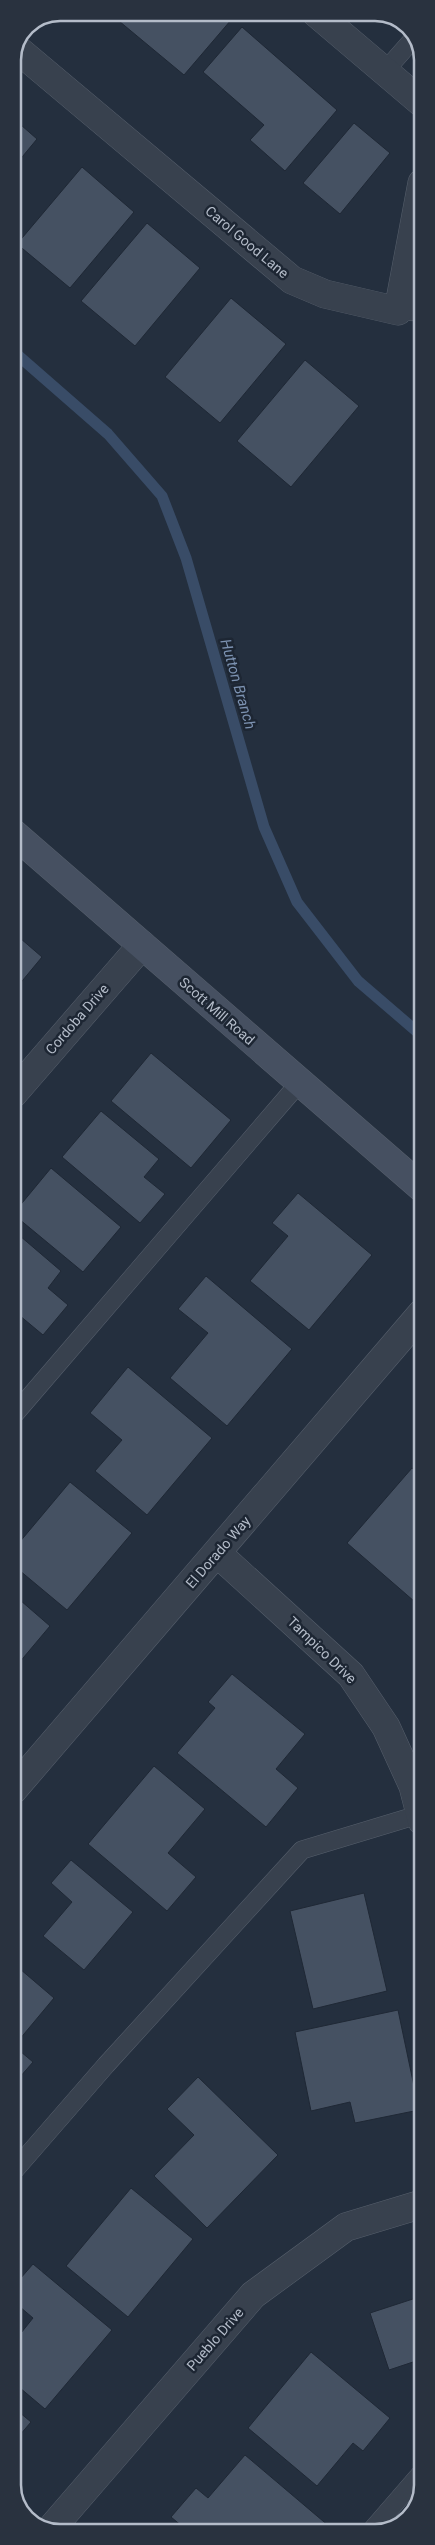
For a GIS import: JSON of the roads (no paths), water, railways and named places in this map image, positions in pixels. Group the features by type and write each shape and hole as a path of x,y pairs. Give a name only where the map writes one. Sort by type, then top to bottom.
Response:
{"street":[{"path":"326,21 413,95"},
{"name":"Carol Good Lane","path":"22,53 292,280 325,294 410,312 413,279"},
{"name":"Scott Mill Road","path":"21,840 413,1181"},
{"name":"Cordoba Drive","path":"21,1084 142,945"},
{"name":"El Dorado Way","path":"22,1780 414,1323"},
{"name":"Tampico Drive","path":"217,1553 351,1675 386,1727 414,1789"},
{"name":"Pueblo Drive","path":"56,2523 253,2295 346,2227 414,2206"}],"lane":[{"path":"385,71 410,43"},
{"path":"22,1406 300,1082"},
{"path":"22,2162 112,2058 302,1850 414,1820"},
{"path":"378,2523 414,2481"}],"waterway":[{"name":"Hutton Branch","path":"21,358 108,434 162,496 186,558 264,827 297,902 358,981 413,1029"}]}
